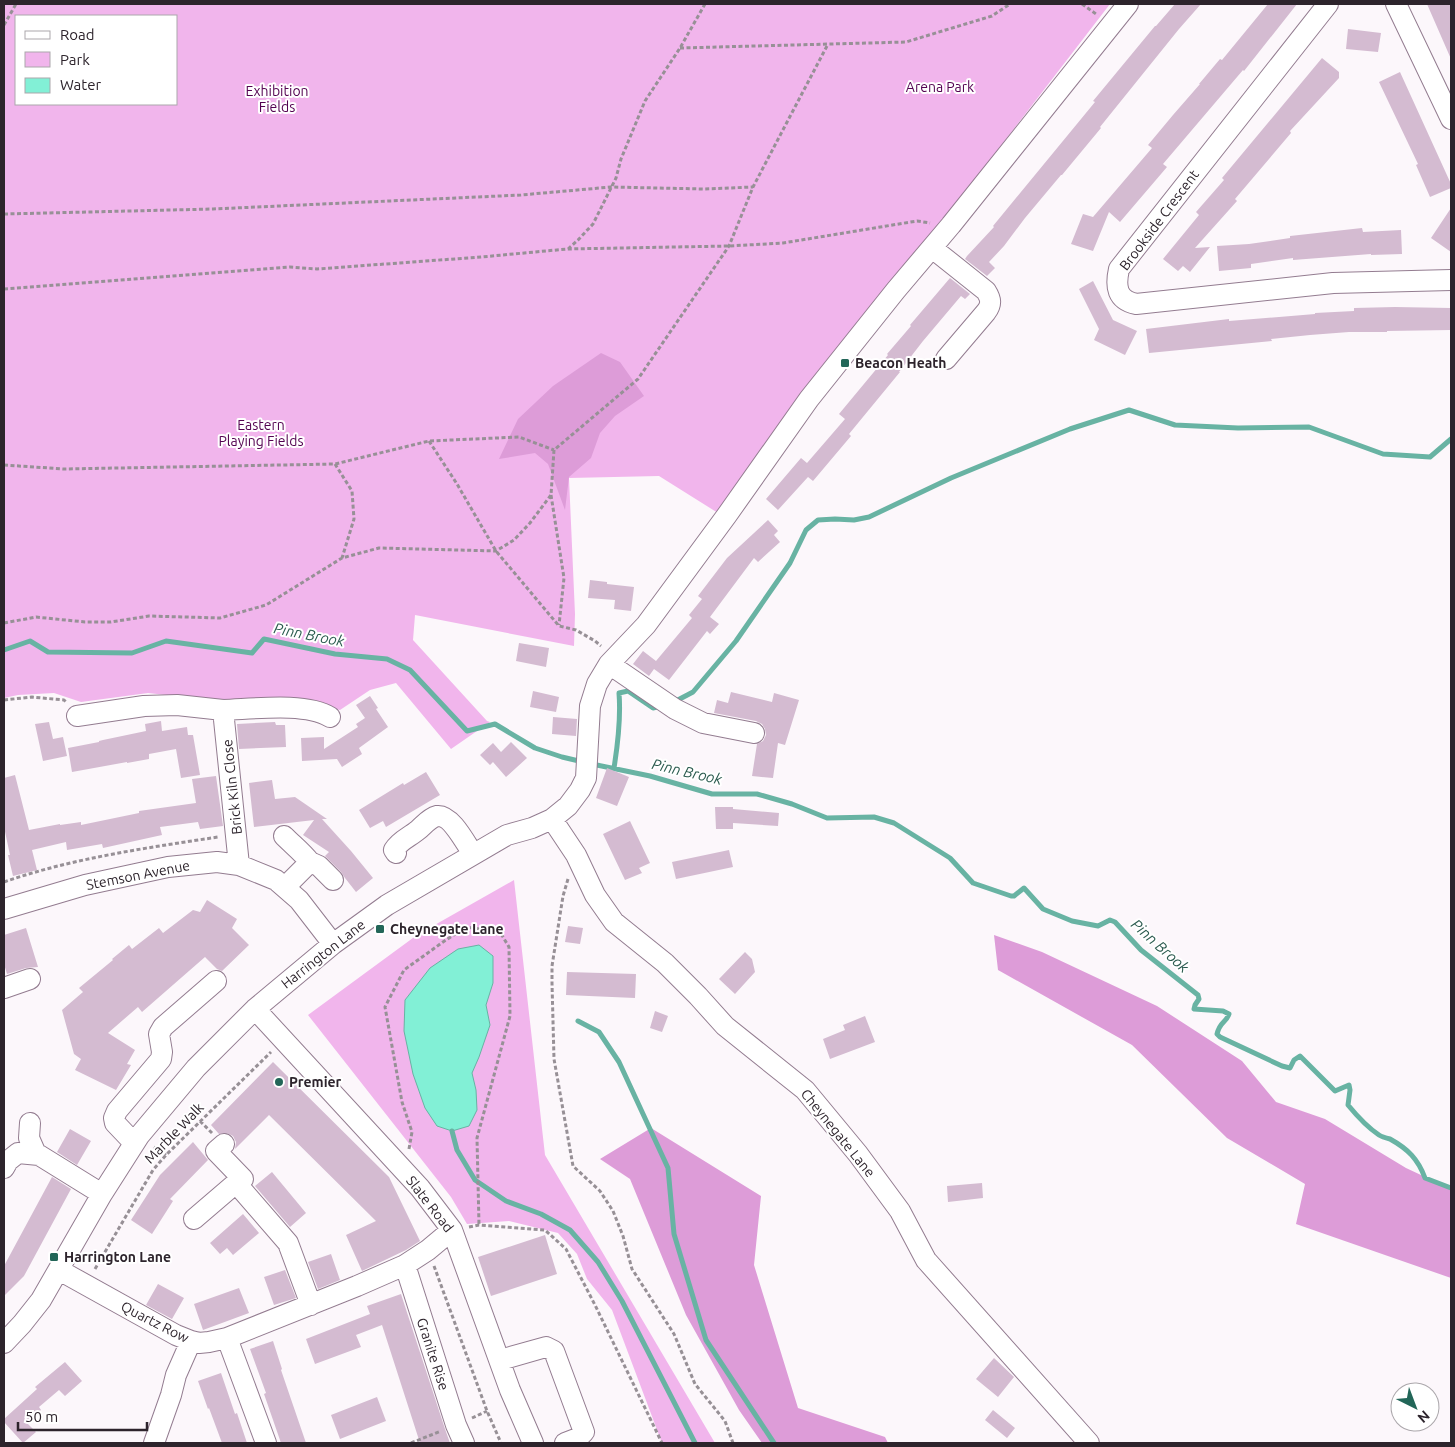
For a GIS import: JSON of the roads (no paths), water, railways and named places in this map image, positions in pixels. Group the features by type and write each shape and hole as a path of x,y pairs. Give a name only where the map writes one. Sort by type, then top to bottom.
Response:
{"street":[{"path":"552,819 568,806 586,778 590,706 597,684 612,661 646,624 727,515 809,399 1128,4"},
{"name":"Brookside Crescent","path":"1328,4 1119,269 1116,281 1120,294 1126,302 1136,304 1333,284 1451,280"},
{"path":"1396,4 1451,119"},
{"path":"932,248 986,291 990,299 990,307 946,358"},
{"path":"612,661 668,705 703,723 754,733"},
{"path":"77,716 144,706 177,705 223,710 303,708 323,712 330,717"},
{"name":"Brick Kiln Close","path":"223,710 240,865"},
{"path":"396,853 394,850 397,845 437,816 450,821 473,854"},
{"name":"Harrington Lane","path":"4,1343 41,1300 102,1194 134,1144 155,1116 196,1068 255,1009 333,944 387,905 507,835 532,828 552,819"},
{"name":"Cheynegate Lane","path":"552,819 576,855 595,895 614,922 665,964 698,996 724,1026 805,1090 858,1154 900,1211 926,1260 1089,1443"},
{"path":"284,836 297,849 303,852 310,862 320,866 333,880"},
{"name":"Stemson Avenue","path":"4,910 85,885 168,867 217,862 240,865 276,880 299,900 333,944"},
{"path":"285,887 310,862"},
{"path":"4,988 30,979"},
{"path":"134,1144 115,1124 116,1111 161,1059 162,1052 159,1034 163,1027 216,981"},
{"name":"Slate Road","path":"255,1009 420,1188 452,1230 510,1390 533,1443"},
{"path":"30,1123 29,1138 36,1154"},
{"path":"194,1219 243,1178 216,1151 224,1144"},
{"path":"4,1168 8,1161 18,1153 36,1154 102,1194"},
{"path":"236,1183 288,1243 311,1304"},
{"name":"Quartz Row","path":"59,1270 176,1335 191,1341 209,1342 227,1338 405,1265 428,1250 452,1230"},
{"name":"Granite Rise","path":"405,1265 460,1434"},
{"path":"227,1338 266,1443"},
{"path":"154,1443 176,1375 191,1341"},
{"path":"500,1360 546,1347 554,1351 584,1432 578,1438 565,1443"}],"water":[{"path":"479,945 493,956 493,983 486,1005 490,1025 472,1073 476,1090 477,1110 469,1126 452,1131 437,1126 425,1108 413,1074 404,1031 405,1000 430,968 458,949"}],"waterway":[{"path":"674,702 693,692 736,641 790,563 806,530 818,520 854,520 869,517 951,478 1070,429 1129,410 1175,425 1238,428 1309,427 1383,454 1430,457 1451,439"},
{"name":"Pinn Brook","path":"4,650 30,641 48,652 132,653 166,641 252,653 264,639 335,654 387,659 410,670 467,731 495,724 535,748 583,762"},
{"path":"614,768 619,730 619,693 628,691 653,708 661,706"},
{"name":"Pinn Brook","path":"592,764 650,776 712,794 757,794 792,804 827,818 874,817 894,823 950,858 973,883 1011,896 1014,896 1024,888 1043,909 1072,921 1098,926 1110,920 1115,922 1141,950 1198,995 1199,999 1194,1009 1223,1011 1229,1014 1218,1030 1217,1034 1220,1037 1290,1068 1294,1060 1300,1056 1335,1091 1349,1085 1348,1105 1362,1121 1379,1135 1390,1139 1407,1151 1416,1160 1425,1178 1451,1188"},
{"path":"578,1021 599,1032 619,1062 668,1168 674,1234 706,1340 774,1443"},
{"path":"452,1131 457,1150 475,1180 506,1201 541,1214 570,1230 598,1262 622,1301 695,1443"}],"place":[{"name":"Beacon Heath","path":"845,363"},
{"name":"Cheynegate Lane","path":"380,929"},
{"name":"Premier","path":"279,1082"},
{"name":"Harrington Lane","path":"54,1257"}],"park label":[{"name":"Arena Park","path":"940,87"},
{"name":"Exhibition Fields","path":"277,99"},
{"name":"Eastern Playing Fields","path":"261,434"}]}
